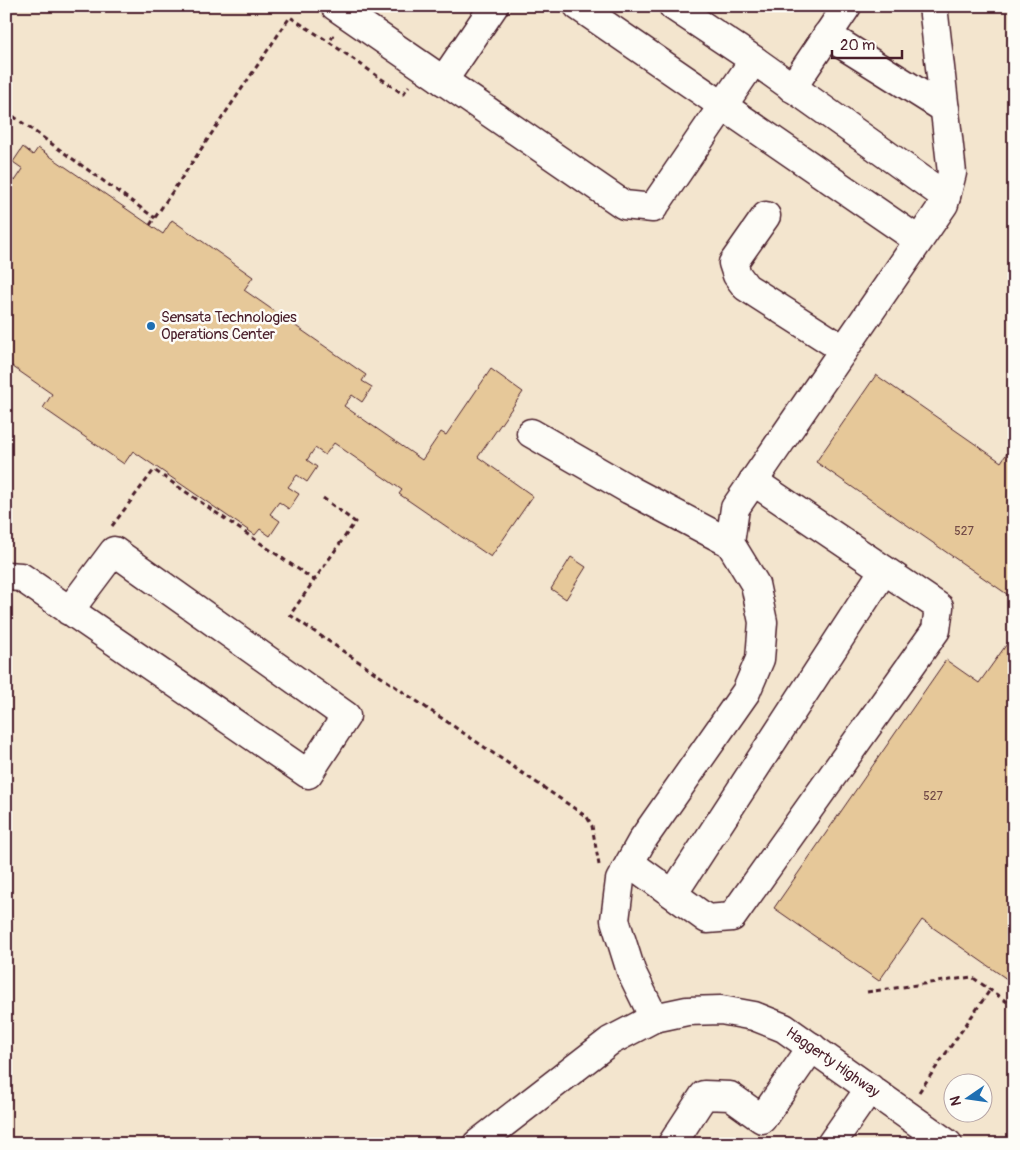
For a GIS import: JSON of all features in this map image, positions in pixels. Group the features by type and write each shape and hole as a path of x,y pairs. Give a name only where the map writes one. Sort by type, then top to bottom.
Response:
{"street":[{"path":"335,6 624,205 653,208 754,60"},
{"path":"443,81 494,6"},
{"path":"578,6 918,240"},
{"path":"673,6 754,60 946,197"},
{"path":"792,88 847,6"},
{"path":"730,543 735,508 944,204 952,173 945,109 930,8"},
{"path":"827,35 945,109"},
{"path":"766,216 733,263 737,275 746,287 843,349"},
{"path":"531,433 630,490 730,543 755,584 763,622 760,659 746,692 654,824 620,880 615,920 631,971 654,1018"},
{"path":"630,863 707,919 732,916 936,630 938,607 753,481"},
{"path":"6,576 20,577 308,774 346,716 114,551 70,611"},
{"path":"673,894 884,570"},
{"name":"Haggerty Highway","path":"477,1144 610,1041 654,1018 687,1010 737,1012 754,1016 784,1028 948,1144"},
{"path":"672,1144 704,1095 730,1096 762,1119 812,1047"},
{"path":"831,1144 870,1088"}],"path":[{"path":"150,225 290,17 329,42"},
{"path":"6,111 155,218"},
{"path":"108,532 154,470 314,580"},
{"path":"323,498 355,522 290,615 587,817 592,826 600,869"},
{"path":"867,992 972,977 1014,1007"},
{"path":"919,1092 990,990"}],"shaded area":[{"path":"6,6 1014,6 1014,1144 6,1144"}],"building":[{"name":"Sensata Technologies Operations Center","path":"23,147 33,155 38,148 163,234 172,220 253,277 244,290 366,375 362,381 372,387 362,402 352,395 344,406 422,460 441,432 446,435 491,369 523,392 478,457 533,496 491,557 399,494 402,490 334,443 325,455 315,448 307,460 317,467 307,482 297,475 288,487 299,494 289,509 279,502 270,514 280,521 270,536 260,529 255,535 133,451 124,464 43,408 52,394 6,362 6,175 15,181 23,169 13,162"},
{"path":"876,375 1001,462 1014,443 1014,599 816,462"},
{"path":"571,557 586,567 566,599 551,589"},
{"path":"1014,634 1014,984 922,920 879,981 774,908 946,660 979,683"}],"place":[{"name":"Sensata Technologies Operations Center","path":"151,326"}]}
